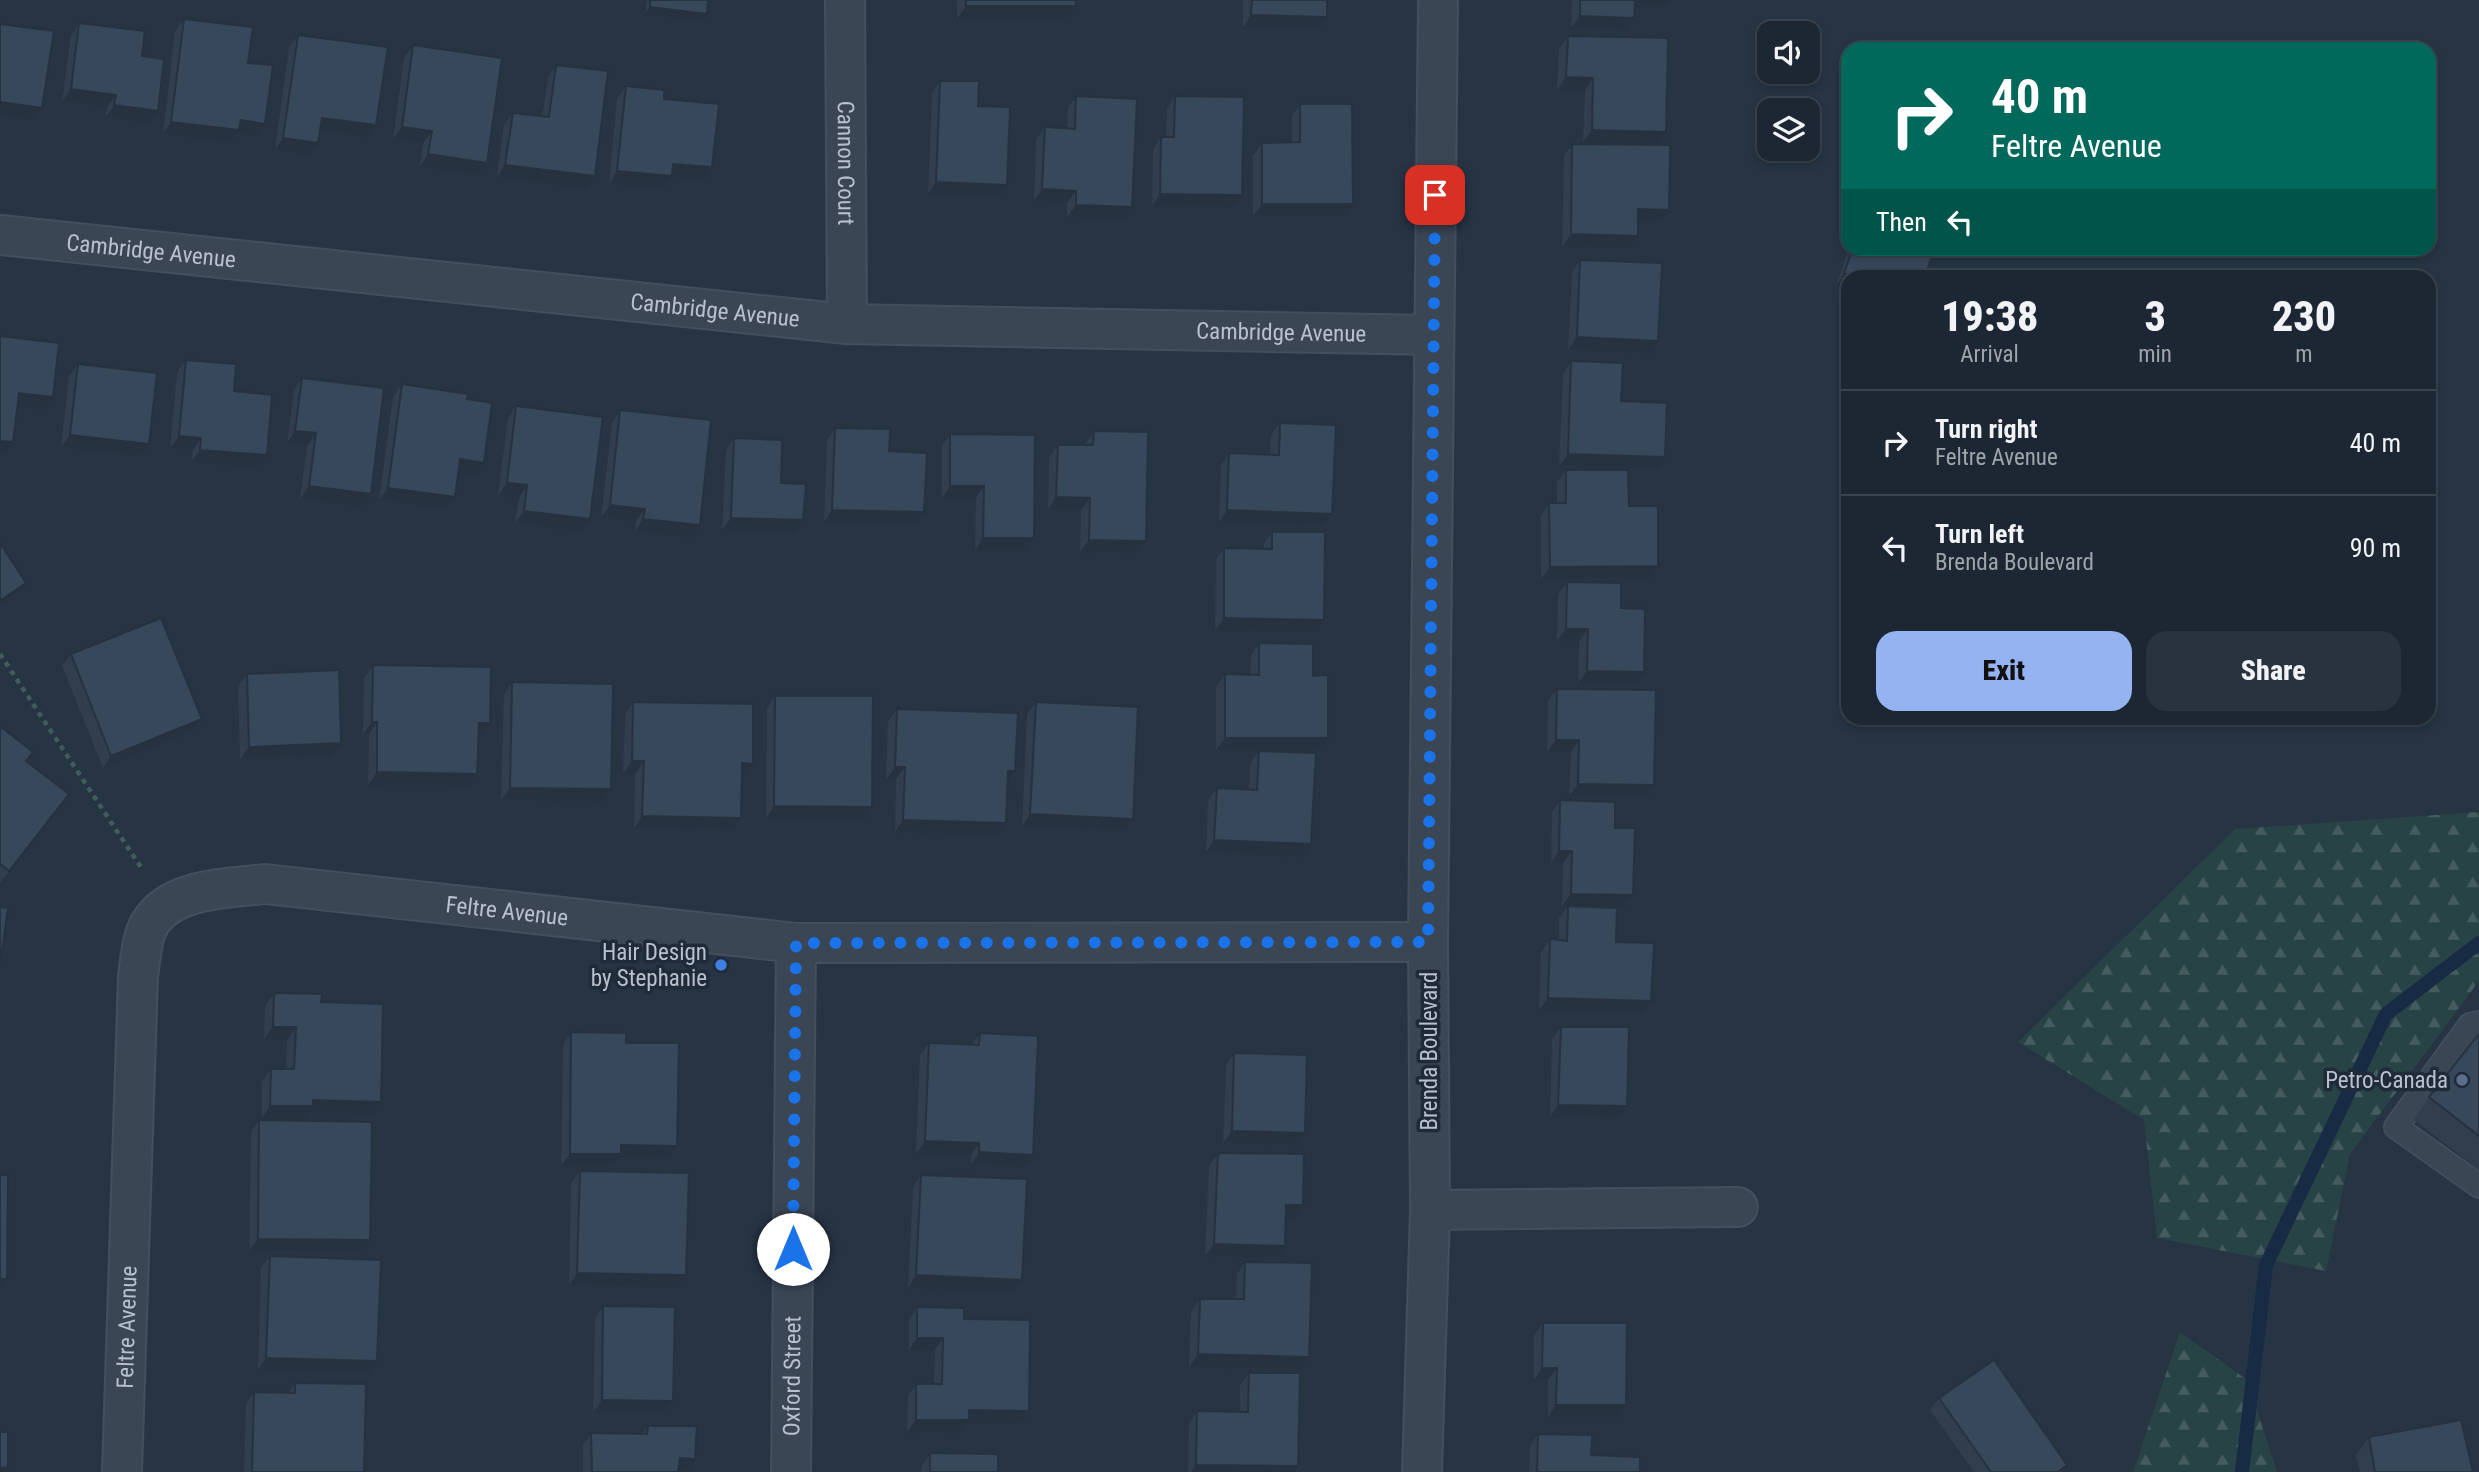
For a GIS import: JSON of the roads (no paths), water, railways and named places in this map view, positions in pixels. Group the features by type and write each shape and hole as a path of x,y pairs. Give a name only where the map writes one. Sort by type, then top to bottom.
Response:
{"street":[{"name":"Cannon Court","path":"845,0 847,324"},
{"name":"Brenda Boulevard","path":"1422,1472 1430,1210 1428,942 1438,0"},
{"name":"Cambridge Avenue","path":"0,235 847,324 1433,335"},
{"name":"Feltre Avenue","path":"122,1472 138,976 148,929 152,920 166,905 210,891 265,884 796,943 1428,942"},
{"name":"Oxford Street","path":"791,1472 796,943"},
{"path":"1430,1210 1738,1207"}],"lane":[{"path":"2479,1023 2470,1025 2396,1126 2479,1186"}],"waterway":[{"path":"2242,1472 2266,1265 2386,1014 2479,943"}],"place":[{"name":"Hair Design by Stephanie","path":"721,965"},
{"name":"Petro-Canada","path":"2462,1080"}]}
